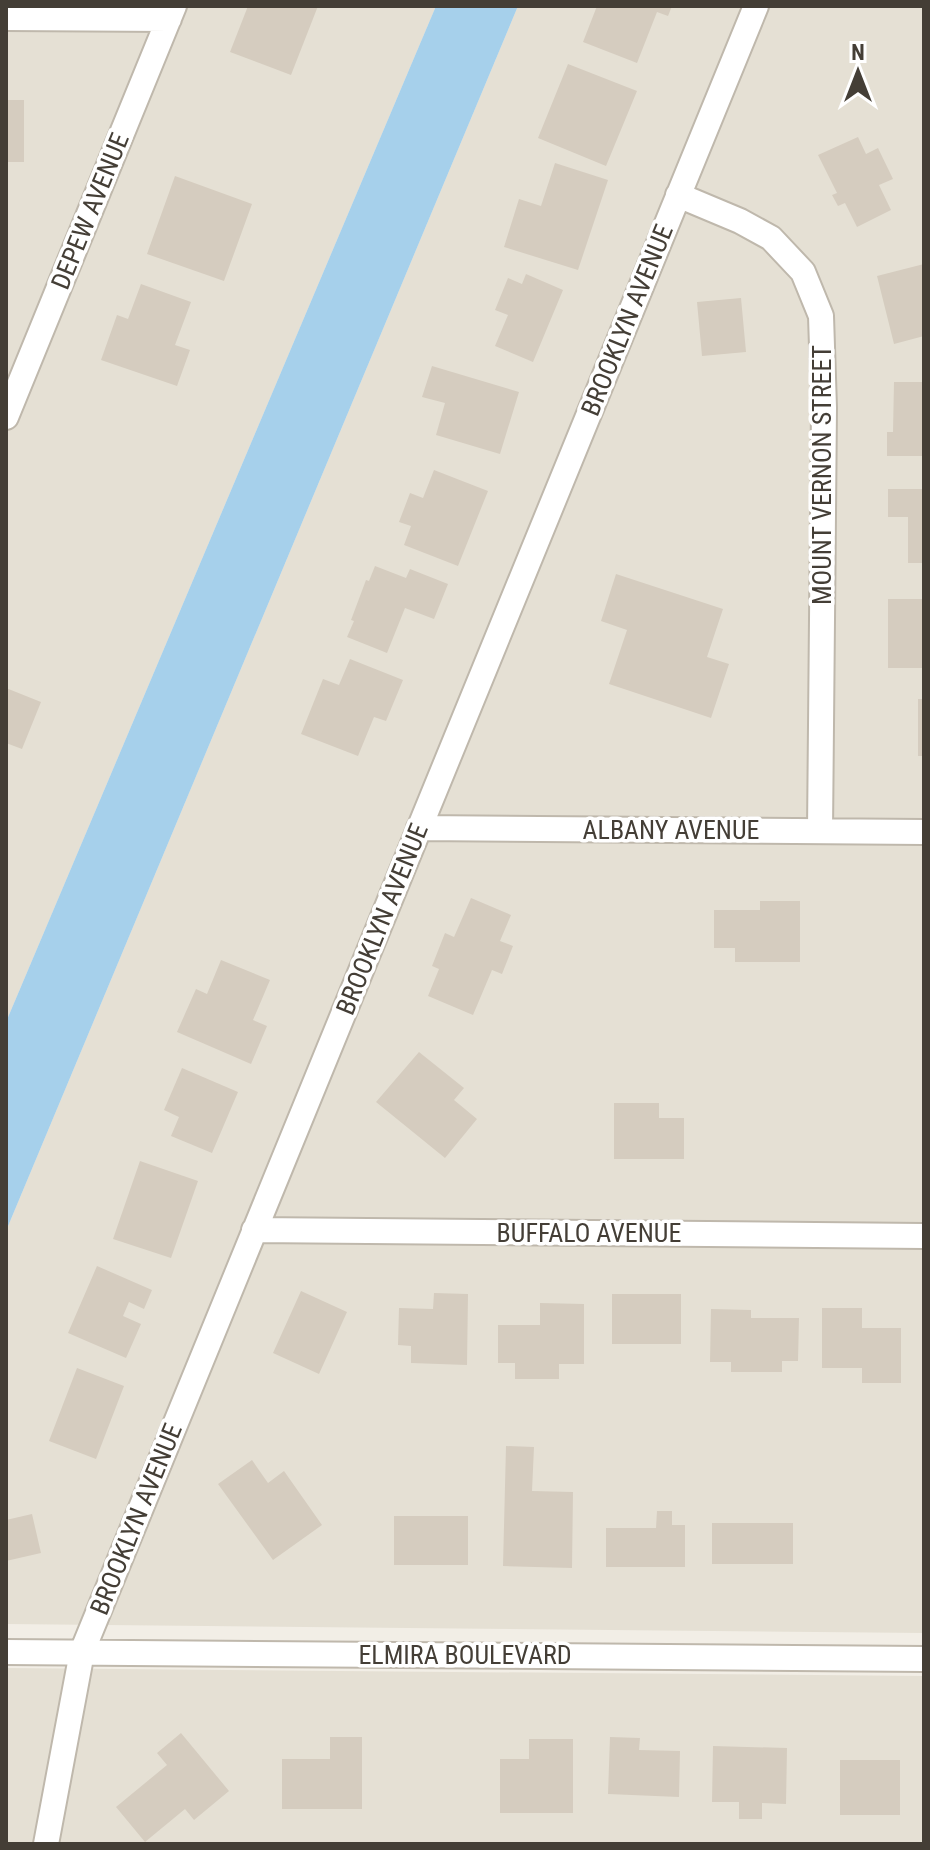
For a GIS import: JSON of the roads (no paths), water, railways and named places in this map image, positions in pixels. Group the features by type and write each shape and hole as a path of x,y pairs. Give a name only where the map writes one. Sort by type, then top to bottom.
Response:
{"street":[{"name":"BROOKLYN AVENUE","path":"46,1844 82,1652 756,6"},
{"path":"6,18 171,13"},
{"name":"DEPEW AVENUE","path":"6,417 171,13"},
{"name":"MOUNT VERNON STREET","path":"678,195 740,221 771,238 803,272 821,316 824,408 820,831"},
{"name":"ALBANY AVENUE","path":"419,828 924,832"},
{"name":"BUFFALO AVENUE","path":"254,1230 924,1236"},
{"name":"ELMIRA BOULEVARD","path":"6,1652 924,1659"}],"water":[{"path":"436,6 518,6 6,1231 6,1022"}]}
